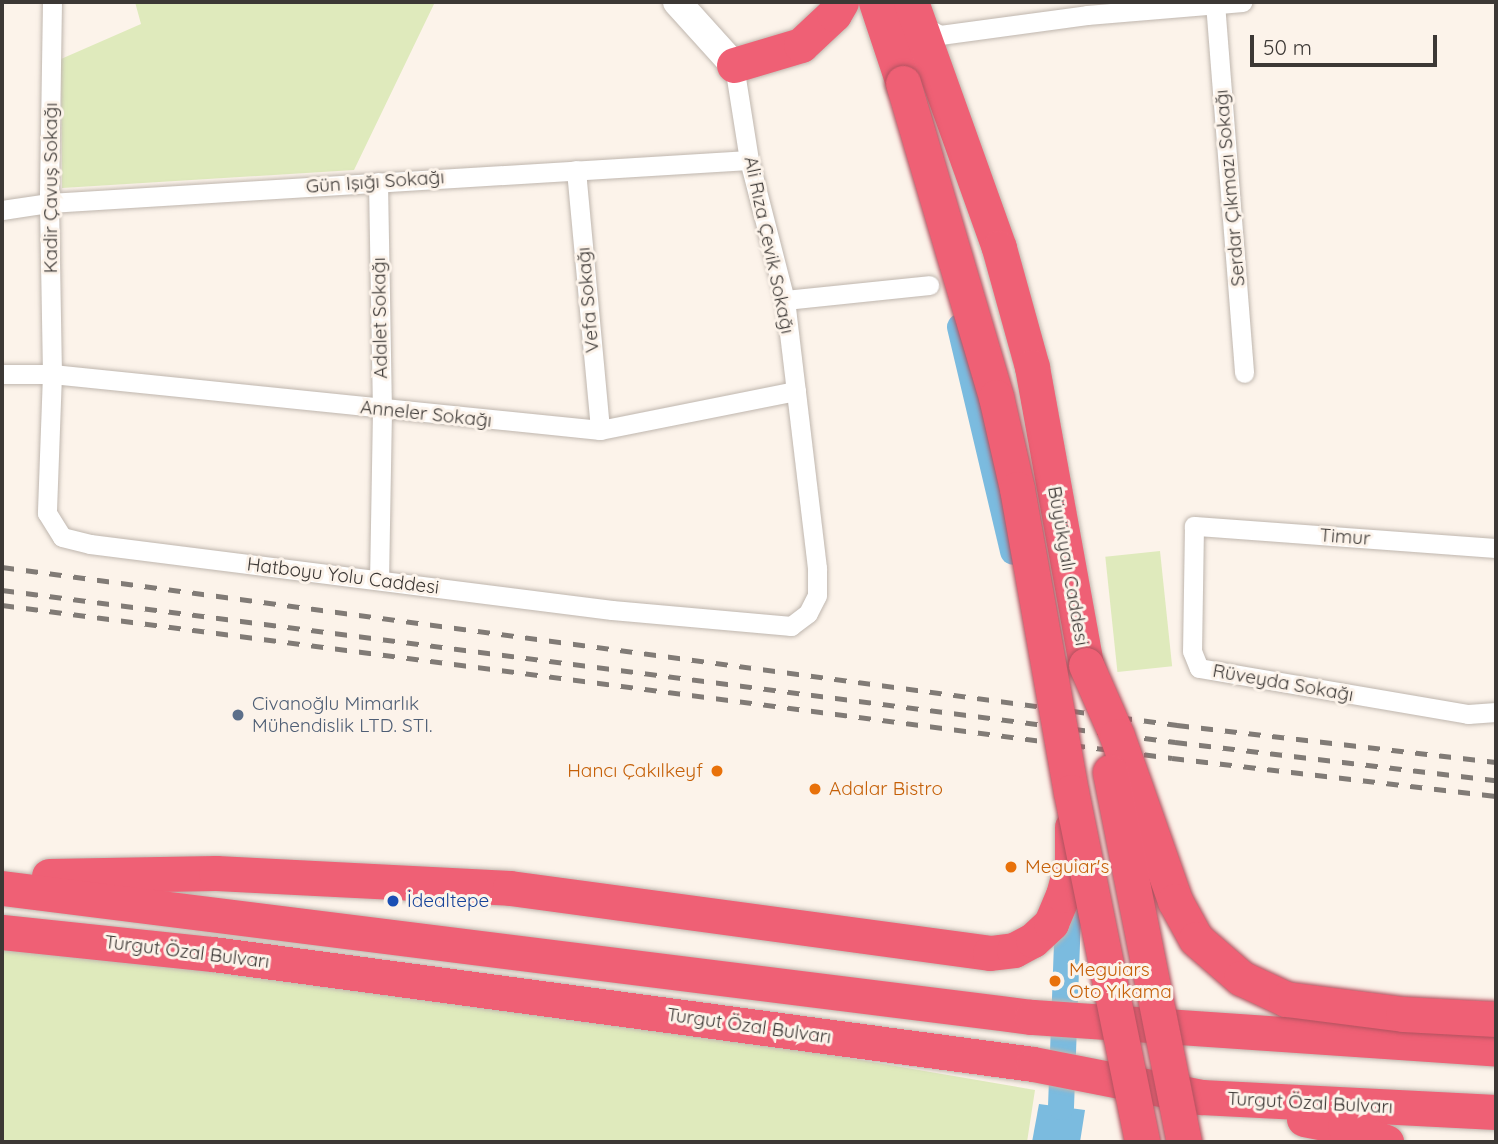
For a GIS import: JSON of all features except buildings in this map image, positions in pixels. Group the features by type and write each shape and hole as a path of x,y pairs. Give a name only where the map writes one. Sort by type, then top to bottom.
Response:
{"highway":[{"path":"734,65 801,44 834,15 841,2"},
{"name":"Büyükyalı Caddesi","path":"876,2 903,83 996,397 1022,516 1071,792"},
{"name":"Büyükyalı Caddesi","path":"914,12 999,248 1032,367 1086,665 1128,848 1184,1142"},
{"path":"1086,665 1116,736 1175,901 1196,939 1241,978 1286,999 1403,1013 1496,1019"},
{"path":"2,877 216,873 510,888 990,953 1014,950 1033,940 1051,923 1063,895 1072,861 1071,792"},
{"path":"1071,792 1142,1142"},
{"path":"2,888 1032,1017 1496,1049"},
{"name":"Turgut Özal Bulvarı","path":"2,932 214,954 1033,1064 1201,1097 1496,1112"},
{"path":"1201,1097 1345,1127 1386,1142"}],"main road":[{"path":"677,2 734,65"}],"street":[{"name":"Kadir Çavuş Sokağı","path":"51,2 52,374"},
{"path":"914,12 940,35 1087,8 1242,2"},
{"name":"Serdar Çıkmazı Sokağı","path":"1215,3 1244,373"},
{"name":"Ali Rıza Çevik Sokağı","path":"734,65 749,160 785,300 817,568 817,595 808,612 791,625"},
{"name":"Gün Işığı Sokağı","path":"2,210 50,203 749,160"},
{"name":"Vefa Sokağı","path":"576,170 600,430"},
{"name":"Adalet Sokağı","path":"378,182 382,410 379,580"},
{"path":"785,300 929,285"},
{"name":"Anneler Sokağı","path":"2,374 52,374 382,410 600,430 796,391"},
{"name":"Hatboyu Yolu Caddesi","path":"52,374 47,513 62,537 90,544 612,610 791,625"},
{"name":"Timur","path":"1194,526 1496,548"},
{"name":"Rüveyda Sokağı","path":"1194,526 1192,651 1199,668 1468,714 1496,712"}],"green space":[{"path":"135,2 435,2 354,170 62,188 61,59 141,24"},
{"path":"1160,551 1172,666 1117,672 1105,557"},
{"path":"2,942 802,1050 1035,1090 1027,1142 2,1142"}],"water":[{"path":"1039,1104 1085,1110 1080,1142 1032,1142"}],"waterway":[{"path":"960,327 1013,552"},
{"path":"1061,1107 1069,892"}],"railway":[{"path":"2,567 1177,725 1496,762"},
{"path":"2,590 1175,742 1496,780"},
{"path":"2,605 1172,758 1496,796"}],"place":[{"name":"Civanoğlu Mimarlık Mühendislik LTD. STI.","path":"238,715"},
{"name":"Hancı Çakılkeyf","path":"717,771"},
{"name":"Adalar Bistro","path":"815,789"},
{"name":"Meguiar's","path":"1011,867"},
{"name":"İdealtepe","path":"393,901"},
{"name":"Meguiars Oto Yıkama","path":"1055,981"}]}
